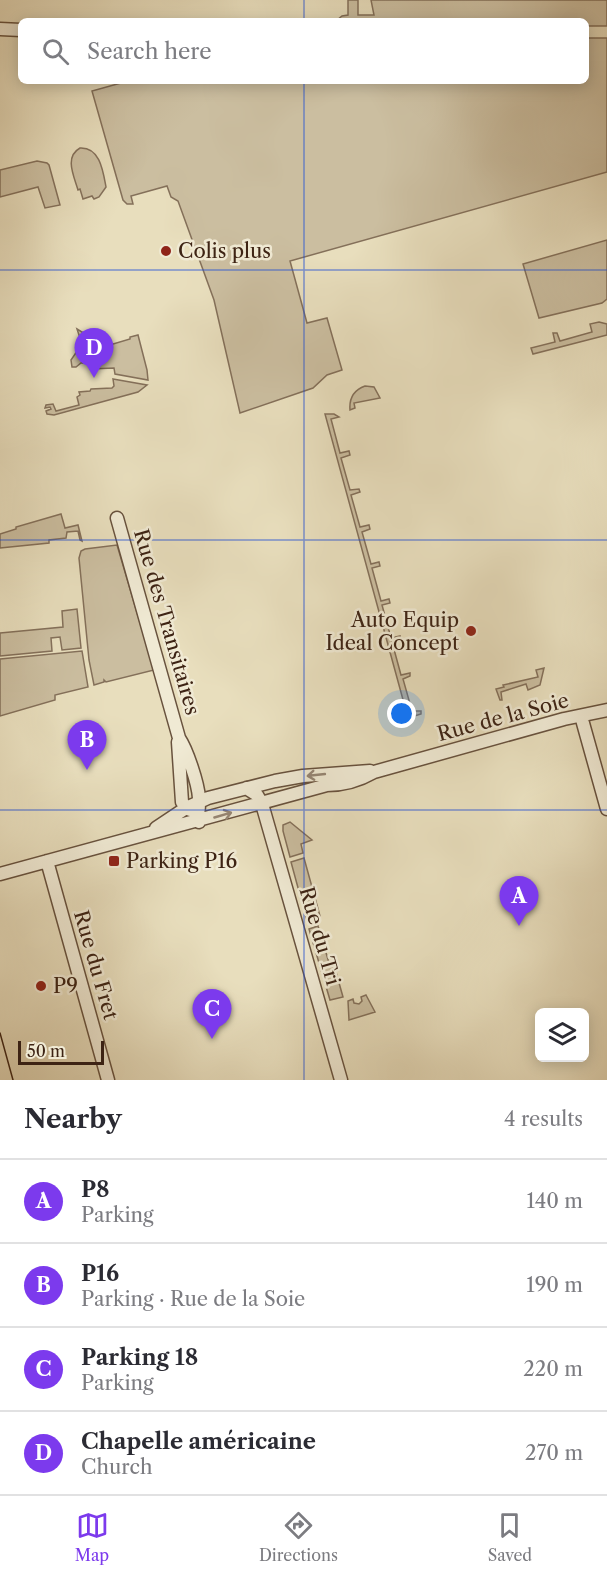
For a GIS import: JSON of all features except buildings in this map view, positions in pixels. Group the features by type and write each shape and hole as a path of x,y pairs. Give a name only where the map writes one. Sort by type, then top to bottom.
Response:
{"street":[{"path":"0,29 18,30"},
{"name":"Rue des Transitaires","path":"117,518 179,738 182,802 195,811"},
{"name":"Rue de la Soie","path":"146,834 195,811 262,804 564,719 607,710"},
{"path":"581,716 607,809"},
{"name":"Rue de la Soie","path":"0,874 146,834 246,788 303,776 365,770 374,772"},
{"path":"246,788 257,795 262,804"},
{"name":"Rue du Tri","path":"262,804 341,1080"},
{"name":"Rue du Fret","path":"47,861 108,1080"}],"shaded area":[{"path":"348,0 358,0 358,15 374,15 371,0 607,0 607,26 589,26 589,18 340,18 348,15"},
{"path":"589,38 607,38 607,172 290,261 307,323 327,318 342,370 327,375 313,388 240,413 214,300 178,201 171,197 167,186 131,196 133,204 127,204 123,200 92,91 117,84 589,84"},
{"path":"80,148 92,151 102,167 106,187 99,197 94,199 92,196 83,199 73,173 72,156"},
{"path":"37,161 49,165 60,205 45,208 38,187 0,197 0,170"},
{"path":"607,240 607,299 602,303 539,318 523,264"},
{"path":"599,322 607,324 607,335 533,354 531,348 555,342 553,333 557,333 560,341 592,332 590,324"},
{"path":"77,329 90,337 93,350 138,335 148,380 115,374 114,368 90,369 88,363 72,367 71,360 82,344"},
{"path":"113,379 147,385 138,392 54,415 47,414 46,411 51,409 50,407 45,408 46,405 53,404 56,411 79,405 77,397 80,395 79,392 112,388"},
{"path":"365,386 374,387 380,398 354,403 355,408 350,410 353,395"},
{"path":"325,414 334,414 339,417 331,419 340,453 349,451 350,455 341,458 350,490 359,489 360,492 351,495 360,527 369,525 370,529 362,532 371,564 379,562 380,566 372,568 381,601 389,599 390,603 382,605 391,638 400,636 400,640 392,642 401,675 410,673 410,676 403,679 412,711 421,711 421,714 408,718"},
{"path":"61,514 65,528 78,525 82,541 78,531 67,532 66,538 49,540 49,543 0,548 0,534"},
{"path":"117,545 154,670 106,682 104,680 94,685 89,660 79,558 81,551 85,549"},
{"path":"77,609 81,648 62,650 60,637 51,638 52,651 0,656 0,633 63,627 62,611"},
{"path":"82,651 88,687 55,695 55,700 0,716 0,659"},
{"path":"544,668 540,685 528,690 526,684 501,692 502,700 500,700 496,689 504,687 503,685 538,677 536,670"},
{"path":"290,822 312,840 301,844 303,853 290,857 283,825"},
{"path":"304,858 320,916 307,921 291,862"},
{"path":"318,926 330,966 334,965 343,997 330,1000 309,929"},
{"path":"366,995 375,1012 349,1020 348,1001 353,999 354,1003 359,1004 362,1001 361,997"}],"tram line":[{"path":"0,1033 13,1080"}],"place":[{"name":"Colis plus","path":"166,251"},
{"name":"Chapelle américaine","path":"94,378"},
{"name":"Auto Equip Ideal Concept","path":"471,631"},
{"name":"P16","path":"87,770"},
{"name":"Parking P16","path":"114,861"},
{"name":"P8","path":"519,926"},
{"name":"P9","path":"41,986"},
{"name":"Parking 18","path":"212,1039"}]}
